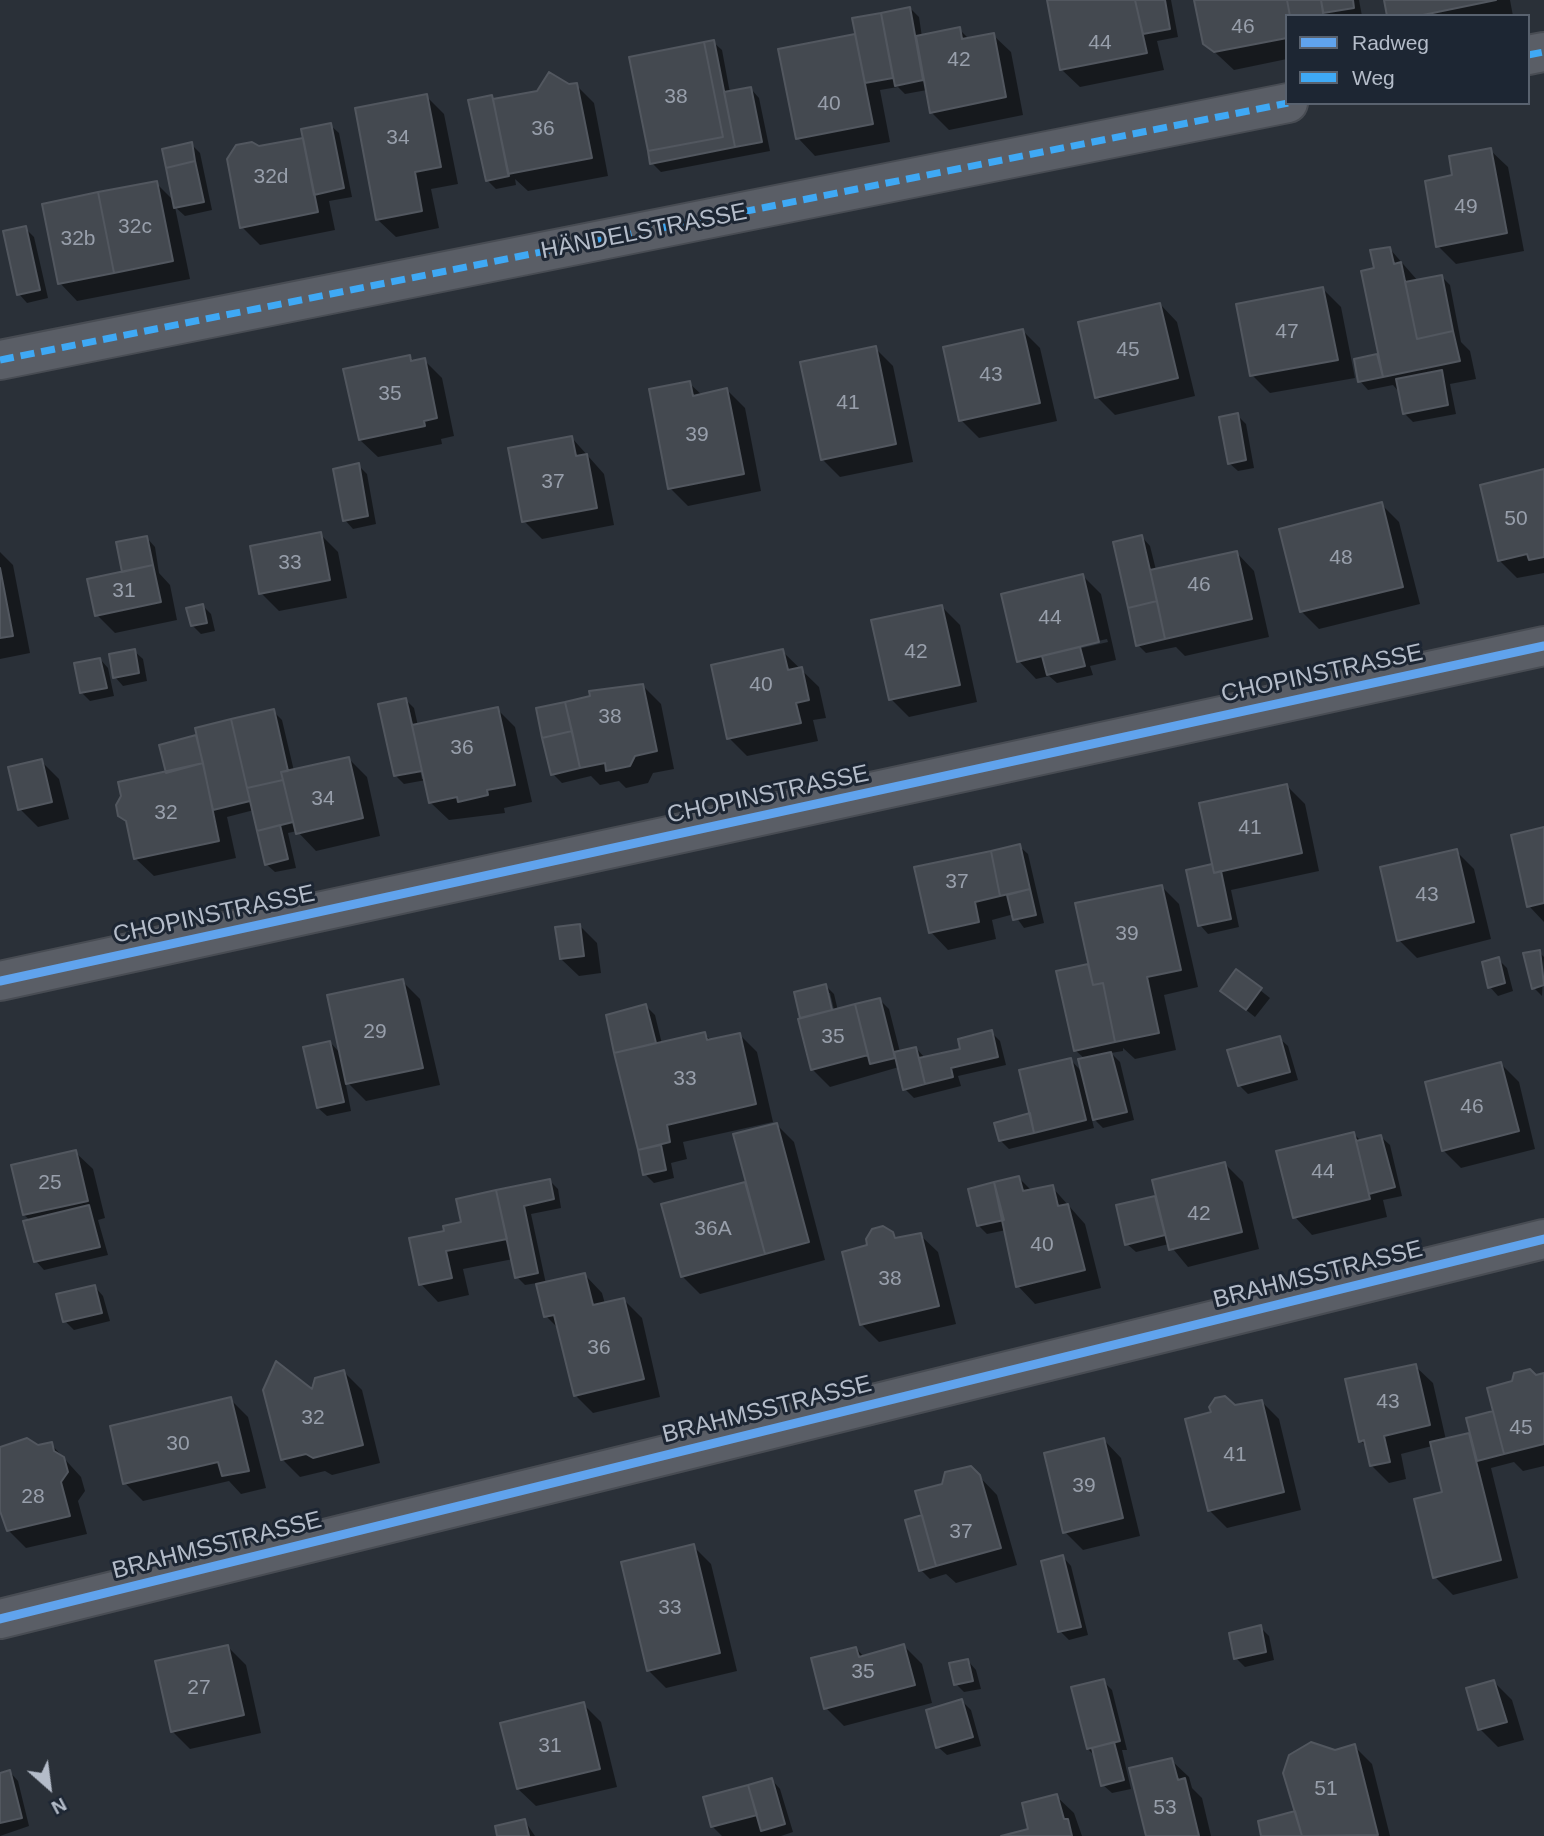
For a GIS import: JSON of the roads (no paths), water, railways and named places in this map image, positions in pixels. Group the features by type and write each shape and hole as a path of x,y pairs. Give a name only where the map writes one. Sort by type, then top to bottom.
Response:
{"street":[{"name":"HÄNDELSTRASSE","path":"0,360 1285,104"},
{"name":"CHOPINSTRASSE","path":"0,981 1544,646"},
{"name":"BRAHMSSTRASSE","path":"0,1619 1544,1239"}]}
